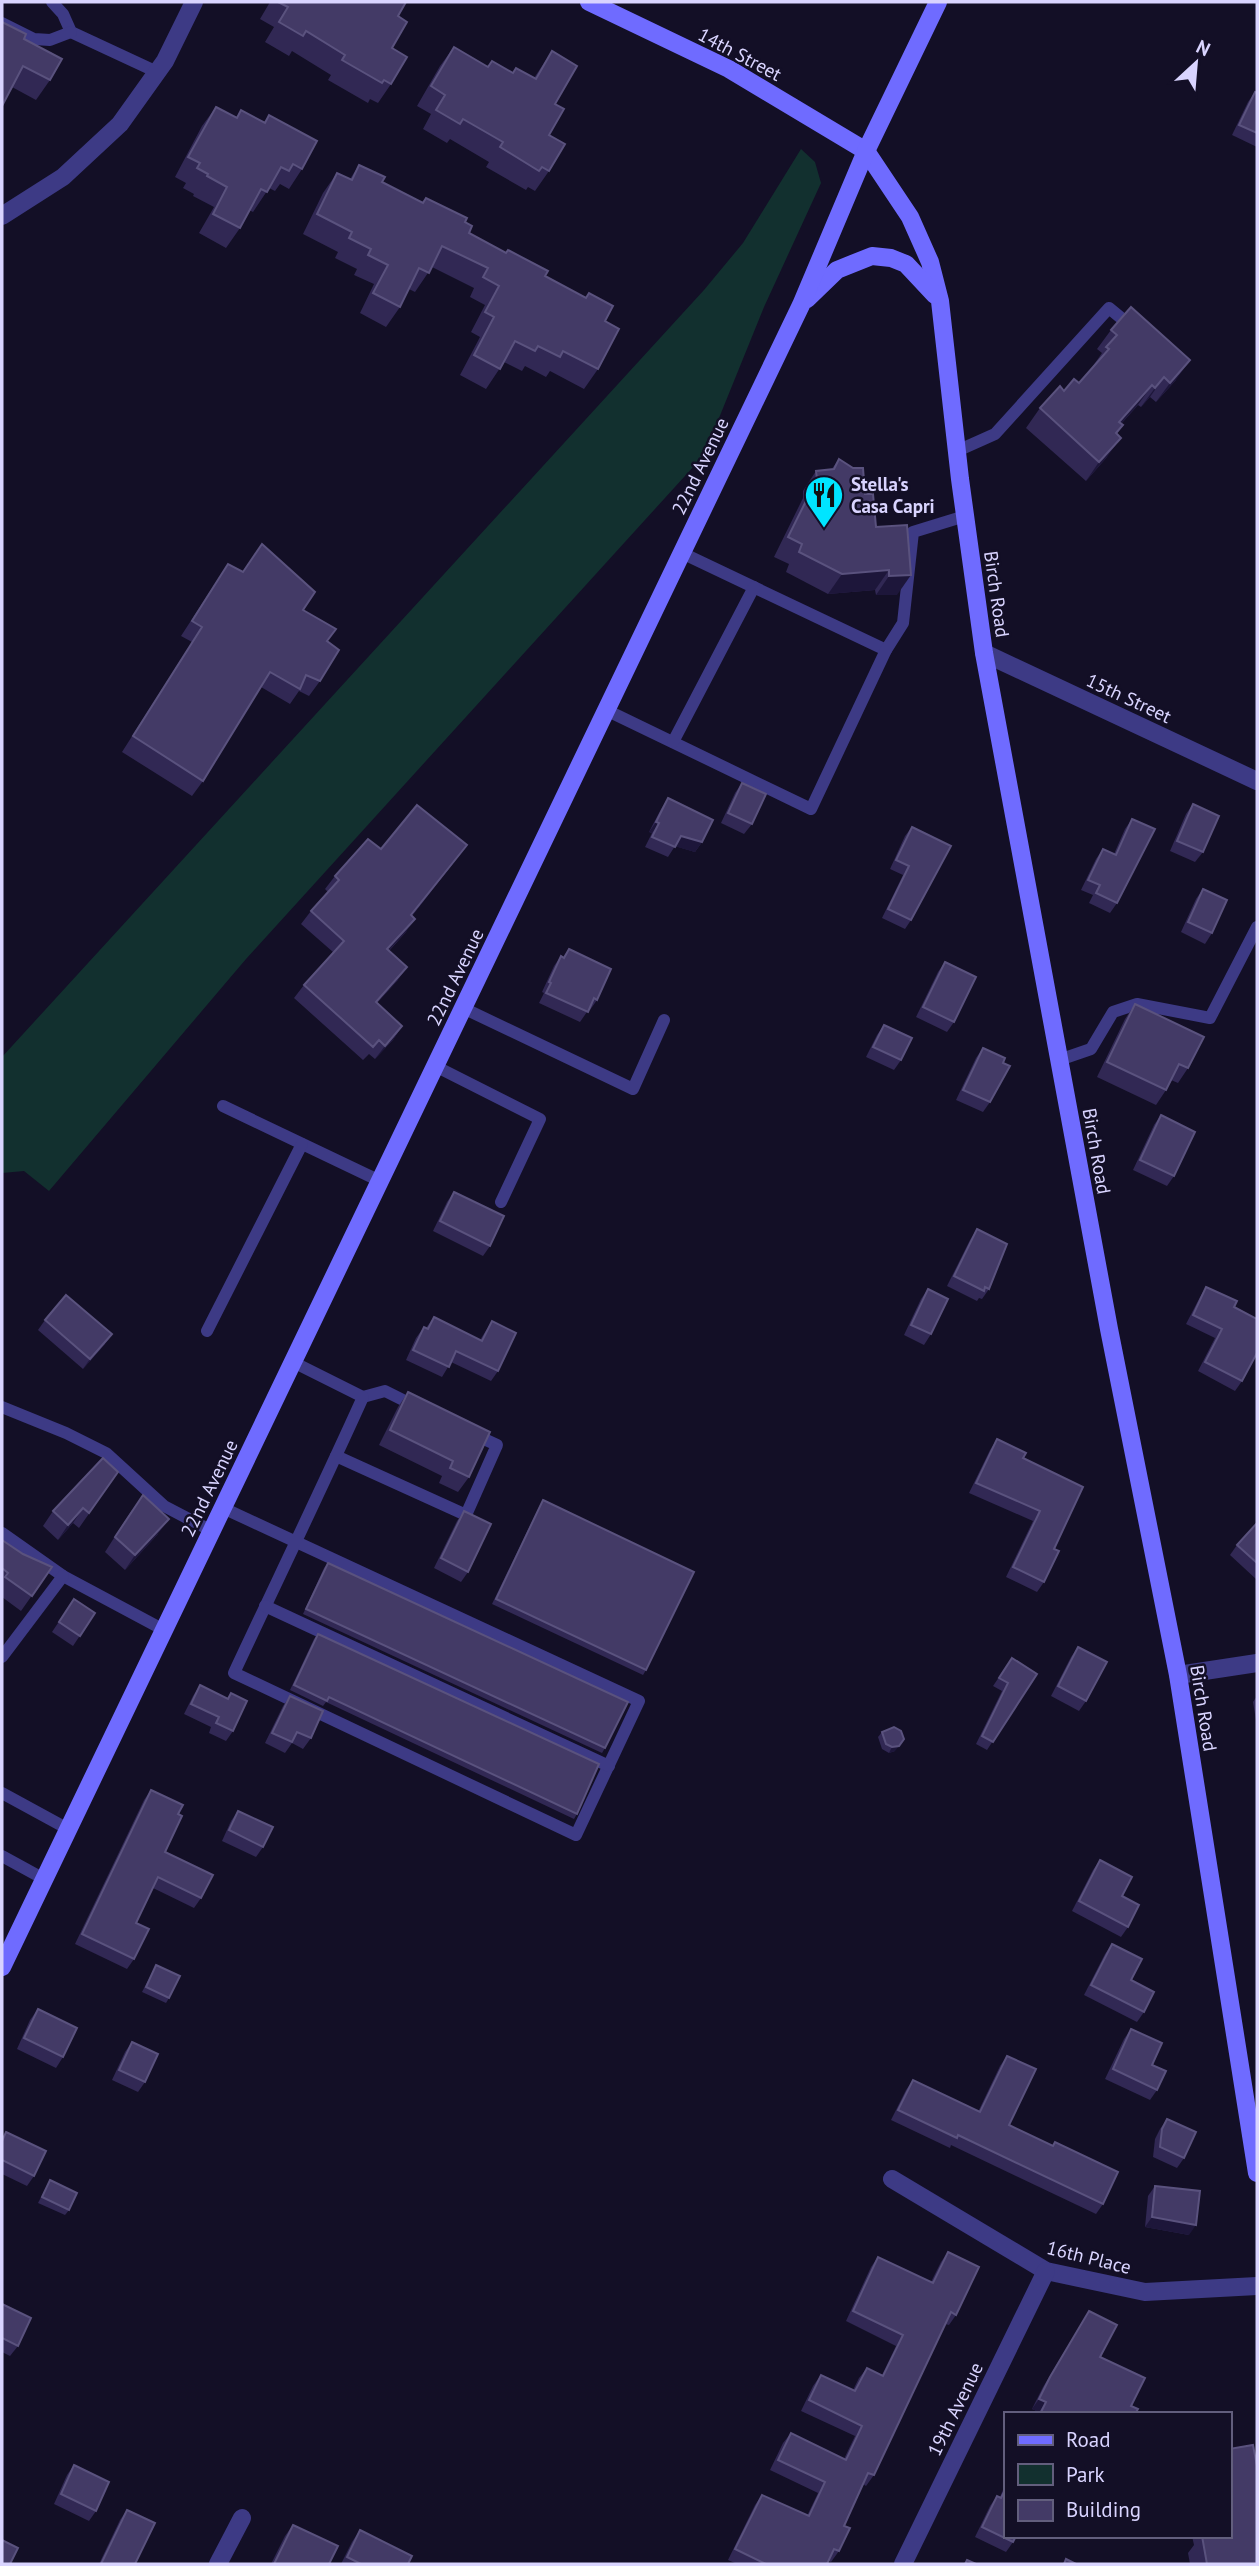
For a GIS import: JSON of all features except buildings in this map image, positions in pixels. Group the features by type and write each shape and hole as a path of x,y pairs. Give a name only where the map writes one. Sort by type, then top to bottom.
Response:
{"street":[{"path":"2,216 63,177 120,124 158,72 194,2"},
{"name":"14th Street","path":"589,2 729,69 866,151"},
{"name":"22nd Avenue","path":"2,1967 802,305 866,151 938,2"},
{"name":"Birch Road","path":"866,151 911,217 930,262 940,301 984,653 1109,1329 1178,1675 1257,2173"},
{"path":"802,305 837,270 872,256 891,258 906,264 940,301"},
{"name":"15th Street","path":"984,653 1257,780"},
{"path":"1178,1675 1257,1663"},
{"name":"16th Place","path":"892,2179 1045,2272 1145,2292 1257,2286"},
{"name":"19th Avenue","path":"903,2564 1045,2272"},
{"path":"218,2564 242,2518"}],"lane":[{"path":"52,2 63,14 71,32 158,72"},
{"path":"2,23 34,39 50,40 71,32"},
{"path":"957,451 995,434 1109,308 1140,333"},
{"path":"606,710 811,809 886,650 903,623 913,532 965,516"},
{"path":"682,553 886,650"},
{"path":"673,742 754,587"},
{"path":"1059,1060 1091,1049 1113,1012 1137,1004 1210,1018 1257,927"},
{"path":"463,1008 634,1089 664,1020"},
{"path":"435,1066 540,1119 501,1202"},
{"path":"223,1106 380,1181"},
{"path":"207,1331 302,1144"},
{"path":"293,1362 363,1397 385,1391 435,1415"},
{"path":"223,1508 296,1542 639,1701 576,1835 234,1672 296,1542 363,1397"},
{"path":"2,1407 66,1433 106,1454 164,1506 212,1531"},
{"path":"336,1456 466,1515 497,1445 460,1427"},
{"path":"2,1532 63,1576 164,1630"},
{"path":"2,1657 63,1576"},
{"path":"265,1606 609,1766"},
{"path":"2,1793 68,1829"},
{"path":"2,1856 44,1880"}],"green space":[{"path":"801,149 815,162 821,183 764,307 704,455 246,959 49,1191 24,1171 2,1173 2,1057 704,290 743,243"}],"place":[{"name":"Stella's Casa Capri","path":"824,529"}]}
